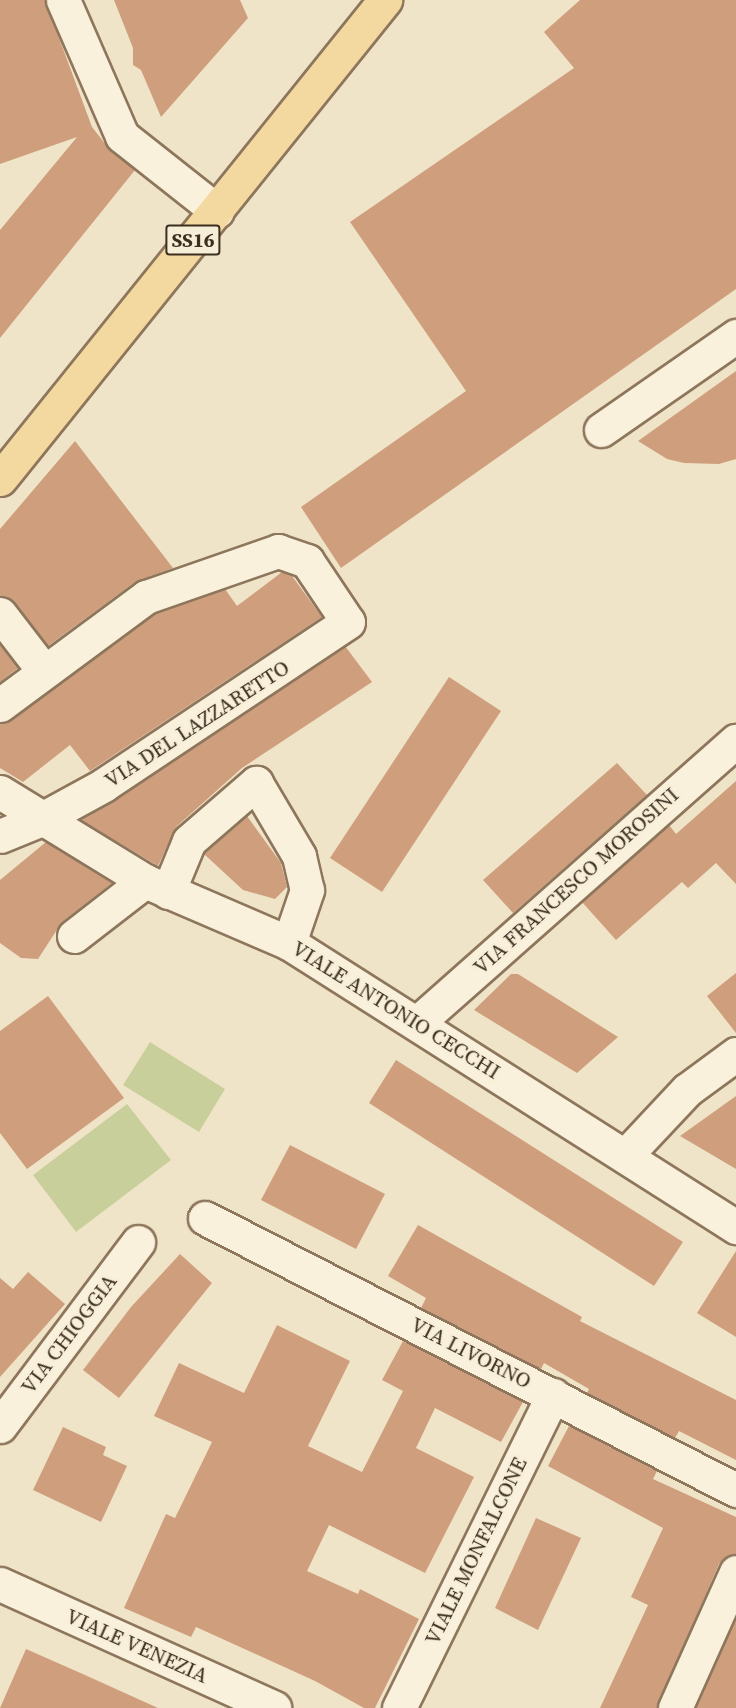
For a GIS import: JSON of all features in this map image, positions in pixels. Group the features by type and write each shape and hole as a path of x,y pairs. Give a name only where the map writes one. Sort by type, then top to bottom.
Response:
{"main road":[{"name":"SS16","path":"0,479 385,0"}],"street":[{"path":"63,0 122,136 217,211"},
{"path":"601,430 736,336"},
{"name":"VIA DEL LAZZARETTO","path":"0,836 42,819 104,785 348,622 307,561 278,551 146,597 43,670"},
{"path":"0,614 43,670 0,705"},
{"name":"VIA FRANCESCO MOROSINI","path":"417,1023 736,741"},
{"path":"74,936 156,887 189,841 256,783 299,856 308,890 289,943"},
{"name":"VIALE ANTONIO CECCHI","path":"0,792 156,887 289,943 736,1227"},
{"path":"625,1156 687,1090 736,1054"},
{"name":"VIA LIVORNO","path":"205,1218 736,1490"},
{"name":"VIA CHIOGGIA","path":"0,1426 138,1242"},
{"name":"VIALE MONFALCONE","path":"399,1708 553,1395"},
{"path":"675,1708 736,1572"},
{"name":"VIALE VENEZIA","path":"0,1584 274,1708"}],"green space":[{"path":"150,1042 225,1089 199,1132 123,1085"},
{"path":"127,1104 171,1160 76,1232 33,1175"}],"building":[{"path":"0,0 45,0 92,127 110,150 135,170 0,338 0,230 77,137 0,164"},
{"path":"114,0 240,0 248,18 161,117 141,70 133,65 133,48"},
{"path":"580,0 736,0 736,289 341,568 301,507 466,391 350,222 574,68 544,32"},
{"path":"736,371 736,459 719,464 684,463 667,459 638,441"},
{"path":"75,441 173,568 135,582 48,646 15,603 0,596 0,529"},
{"path":"282,572 292,576 322,617 90,771 70,745 23,782 0,768 0,723 11,720 155,614 225,589 237,606"},
{"path":"0,645 18,668 0,682"},
{"path":"345,646 372,682 242,768 176,827 158,866 81,820"},
{"path":"449,677 501,711 382,892 330,858"},
{"path":"617,763 647,795 513,913 483,880"},
{"path":"736,781 736,884 716,863 688,888 682,882 616,940 582,902 669,825 676,834"},
{"path":"247,816 281,863 287,887 275,899 243,890 204,854"},
{"path":"46,842 112,883 62,922 38,959 21,958 0,943 0,880"},
{"path":"736,973 736,1033 707,996"},
{"path":"511,974 518,974 618,1037 577,1073 474,1010"},
{"path":"48,996 124,1098 27,1169 0,1133 0,1031"},
{"path":"396,1060 683,1242 654,1286 369,1103"},
{"path":"736,1096 736,1169 680,1136"},
{"path":"290,1145 385,1194 356,1249 261,1200"},
{"path":"418,1225 582,1317 580,1321 736,1400 736,1460 679,1431 675,1438 587,1393 589,1389 544,1363 541,1369 421,1308 426,1298 388,1276"},
{"path":"736,1251 736,1337 697,1313"},
{"path":"180,1254 212,1283 119,1398 83,1370 131,1307"},
{"path":"28,1272 65,1304 0,1377 0,1278 13,1289"},
{"path":"277,1325 350,1361 308,1446 362,1472 403,1391 382,1380 403,1341 523,1402 501,1442 435,1408 416,1448 474,1477 425,1573 329,1525 307,1571 358,1594 360,1589 419,1619 375,1708 364,1708 315,1681 196,1627 191,1637 124,1608 166,1514 175,1518 212,1442 154,1416 179,1363 244,1393"},
{"path":"569,1426 657,1471 653,1479 736,1517 736,1554 726,1557 719,1564 657,1708 600,1708 648,1605 631,1597 663,1528 548,1466"},
{"path":"63,1427 106,1447 103,1455 127,1466 101,1522 33,1490"},
{"path":"536,1518 581,1538 538,1630 495,1608"},
{"path":"736,1618 736,1708 696,1708"},
{"path":"26,1649 85,1675 158,1708 0,1708"}]}
